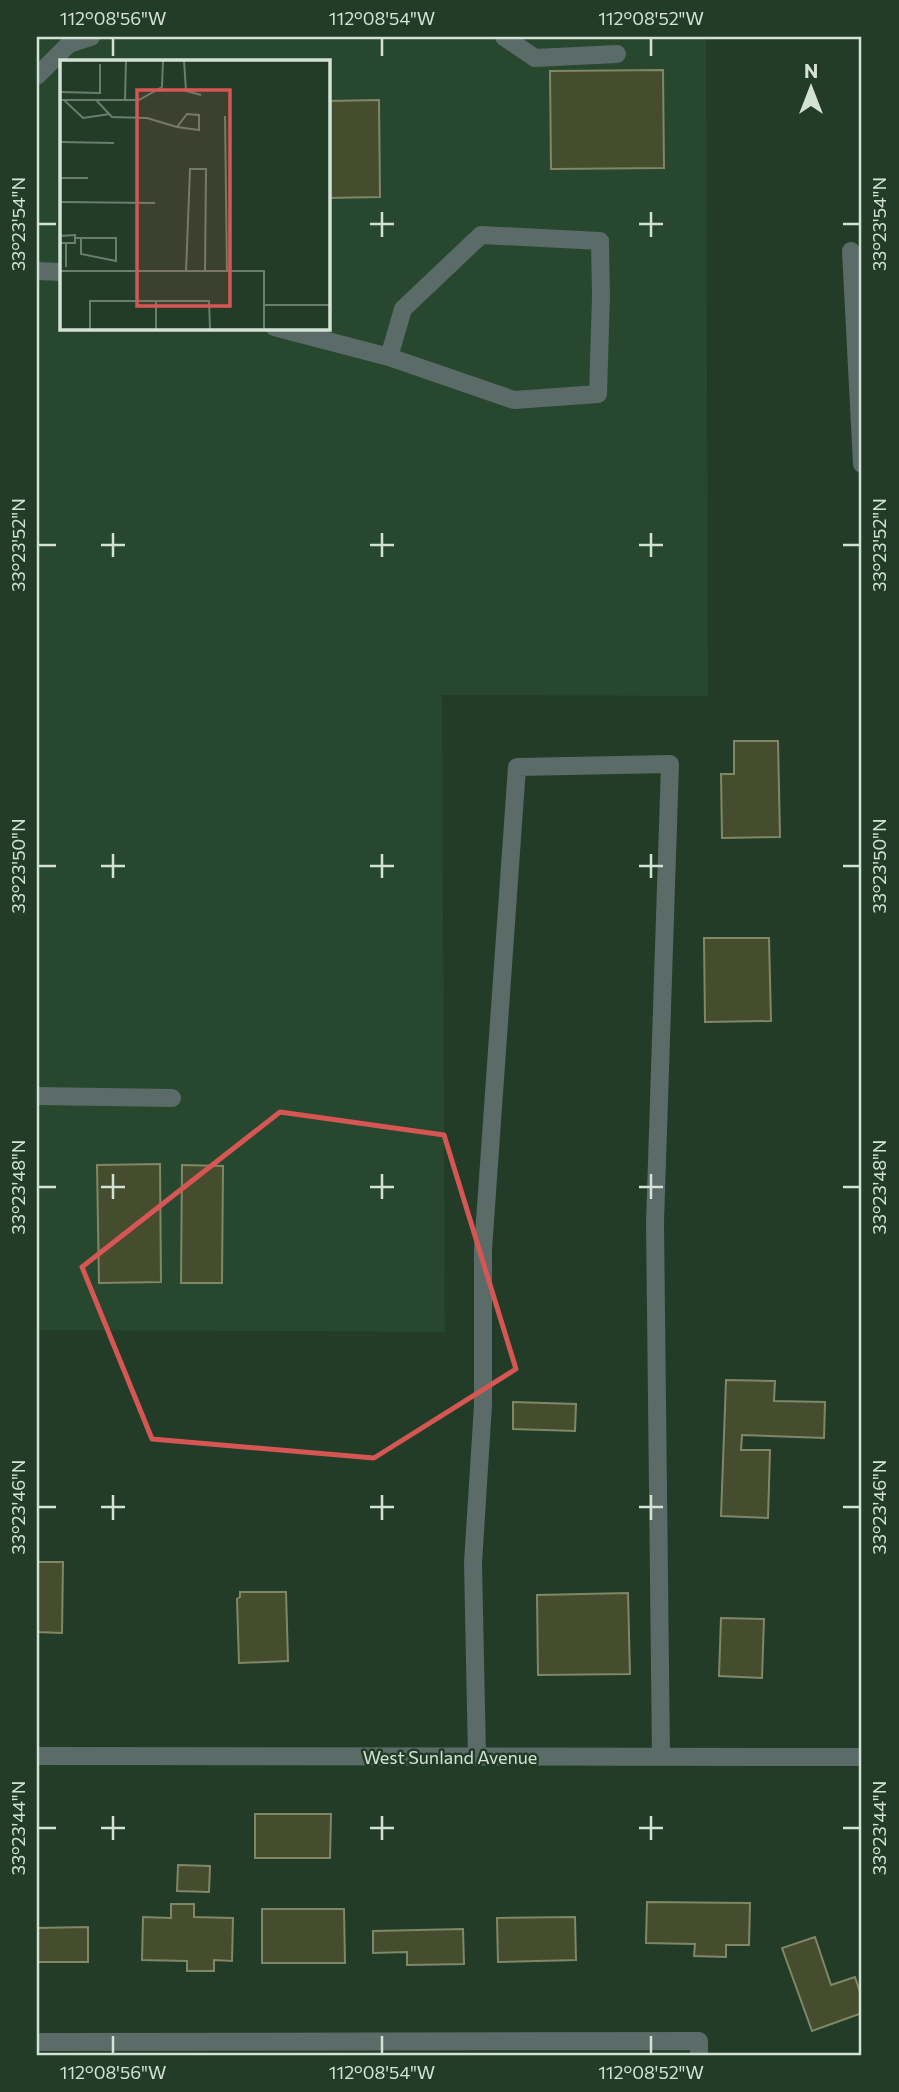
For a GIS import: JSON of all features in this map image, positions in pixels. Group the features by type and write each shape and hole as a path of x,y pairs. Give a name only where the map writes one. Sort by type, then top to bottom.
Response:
{"street":[{"path":"37,76 69,44 91,37"},
{"path":"504,37 535,58 617,54"},
{"path":"282,329 389,357 514,400 598,394 600,241 481,235 403,309 389,357"},
{"path":"851,251 862,464"},
{"path":"37,271 60,272"},
{"path":"477,1757 473,1563 483,1405 483,1249 517,767 670,764 655,1222 660,1757"},
{"path":"37,1096 172,1098"},
{"name":"West Sunland Avenue","path":"37,1756 862,1757"},
{"path":"37,2042 183,2049 699,2048"}],"highlighted area":[{"path":"280,1112 444,1135 516,1369 374,1458 152,1439 82,1267"}],"shaded area":[{"path":"37,37 706,37 708,696 442,695 445,1332 37,1330"}],"building":[{"path":"663,70 664,168 551,169 550,71"},
{"path":"379,100 380,197 329,198 329,101"},
{"path":"734,741 778,741 780,837 722,838 721,774 734,774"},
{"path":"704,938 769,938 771,1021 705,1022"},
{"path":"160,1164 161,1282 99,1283 97,1165"},
{"path":"182,1165 223,1166 222,1283 181,1283"},
{"path":"726,1380 775,1381 774,1401 825,1402 824,1438 742,1435 741,1450 770,1450 768,1518 721,1516"},
{"path":"513,1402 576,1404 575,1431 513,1429"},
{"path":"37,1562 63,1562 62,1633 37,1632"},
{"path":"240,1592 286,1592 288,1661 239,1663 237,1599"},
{"path":"628,1593 630,1674 538,1675 537,1595"},
{"path":"721,1618 764,1619 762,1678 719,1676"},
{"path":"255,1814 331,1814 330,1858 255,1858"},
{"path":"178,1865 210,1866 209,1892 177,1891"},
{"path":"647,1902 750,1903 749,1945 726,1945 726,1957 694,1956 695,1944 646,1943"},
{"path":"171,1904 194,1904 194,1917 233,1918 232,1961 214,1960 214,1971 187,1971 187,1961 142,1960 143,1917 171,1918"},
{"path":"262,1909 344,1909 345,1963 262,1963"},
{"path":"575,1917 576,1960 498,1962 497,1918"},
{"path":"88,1927 88,1962 37,1962 37,1928"},
{"path":"463,1929 464,1964 407,1965 407,1952 373,1953 373,1931"},
{"path":"815,1937 831,1985 855,1977 862,1998 862,2013 812,2031 782,1948"}]}
